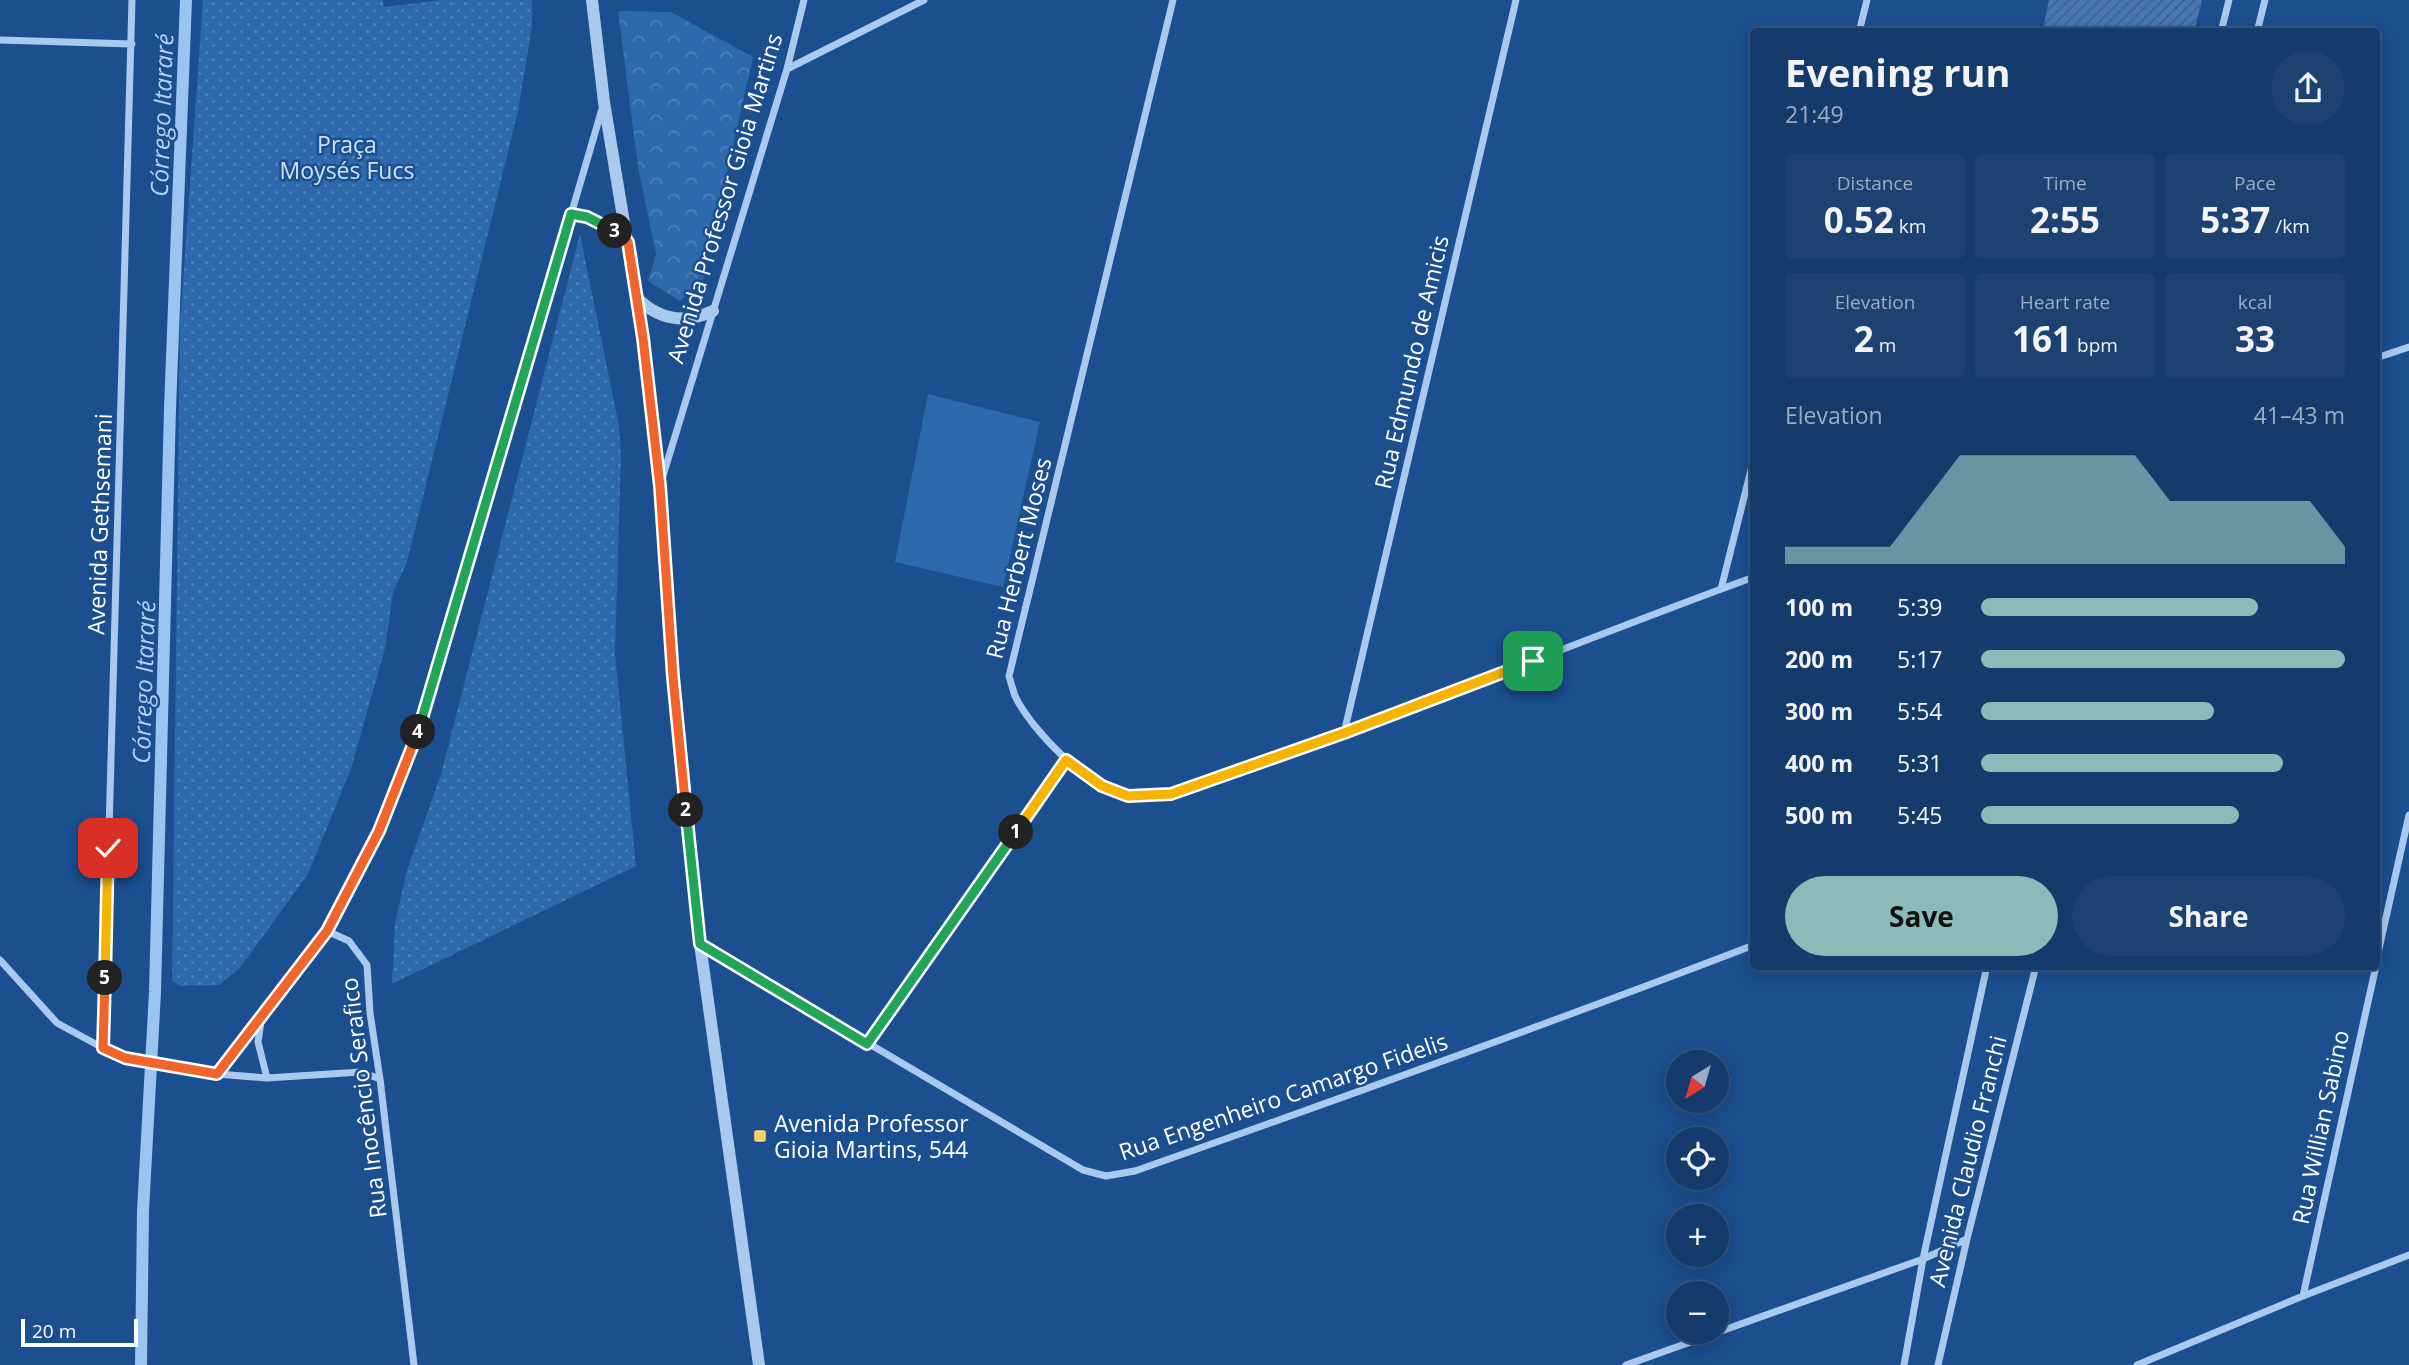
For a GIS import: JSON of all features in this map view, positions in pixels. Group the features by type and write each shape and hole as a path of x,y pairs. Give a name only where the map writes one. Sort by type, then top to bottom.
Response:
{"street":[{"name":"Avenida Gethsemani","path":"103,1048 132,0"},
{"path":"592,0 604,102 643,338 660,486"},
{"name":"Avenida Professor Gioia Martins","path":"759,1365 700,944 673,677 660,486 786,69 804,0"},
{"path":"786,69 924,0"},
{"name":"Rua Herbert Moses","path":"1173,0 1009,676 1026,714 1066,760 1102,786 1128,796 1171,794 1344,733 1750,578"},
{"name":"Rua Edmundo de Amicis","path":"1344,733 1516,0"},
{"path":"1860,28 1867,0"},
{"path":"2222,28 2229,0"},
{"path":"2258,28 2265,0"},
{"path":"0,40 132,44"},
{"path":"217,1074 327,931 379,831 421,726 604,102"},
{"path":"571,214 601,223 628,242"},
{"path":"637,298 647,308 673,319 700,317 713,311"},
{"path":"2380,357 2409,347"},
{"path":"1721,589 1750,474"},
{"name":"Rua Willian Sabino","path":"2380,946 2409,815"},
{"name":"Rua Inocêncio Serafico","path":"327,931 349,940 367,965 370,1013 414,1365"},
{"name":"Rua Engenheiro Camargo Fidelis","path":"700,944 1083,1170 1106,1176 1135,1171 1291,1116 1546,1025 1750,947"},
{"path":"0,960 57,1023 125,1058 217,1074 267,1077 361,1072 380,1079"},
{"name":"Avenida Claudio Franchi","path":"1904,1365 1923,1259 1986,970"},
{"name":"Avenida Claudio Franchi","path":"1938,1365 2035,970"},
{"name":"Rua Willian Sabino","path":"2303,1296 2375,970"},
{"path":"262,1014 258,1042 267,1077"},
{"path":"1626,1365 1923,1259 1967,1239"},
{"path":"2137,1365 2409,1255"}],"path":[{"path":"867,1044 1066,760"}],"green space":[{"name":"Praça Moysés Fucs","path":"203,0 383,0 384,7 441,0 532,0 532,26 518,111 407,562 393,593 385,648 351,769 308,874 240,968 219,985 181,986 172,981 180,325"},
{"path":"618,11 671,12 753,57 703,279 680,301 648,281 656,254 638,167"},
{"path":"580,234 619,426 621,455 615,653 636,866 392,984 395,923 407,870 441,774"},
{"path":"928,394 1040,422 1003,587 895,562"}],"building":[{"path":"2049,0 2202,0 2195,28 2043,28"}],"waterway":[{"name":"Córrego Itararé","path":"141,1365 143,1211 155,992 170,408 186,0"}],"place":[{"name":"Avenida Professor Gioia Martins, 544","path":"760,1136"}],"route":[{"path":"108,848 103,1048 125,1058 217,1074 327,931 379,831 421,726 571,214 601,223 628,242 643,338 660,486 673,677 700,944 867,1044 1066,760 1102,786 1128,796 1171,794 1344,733 1533,661"}]}
